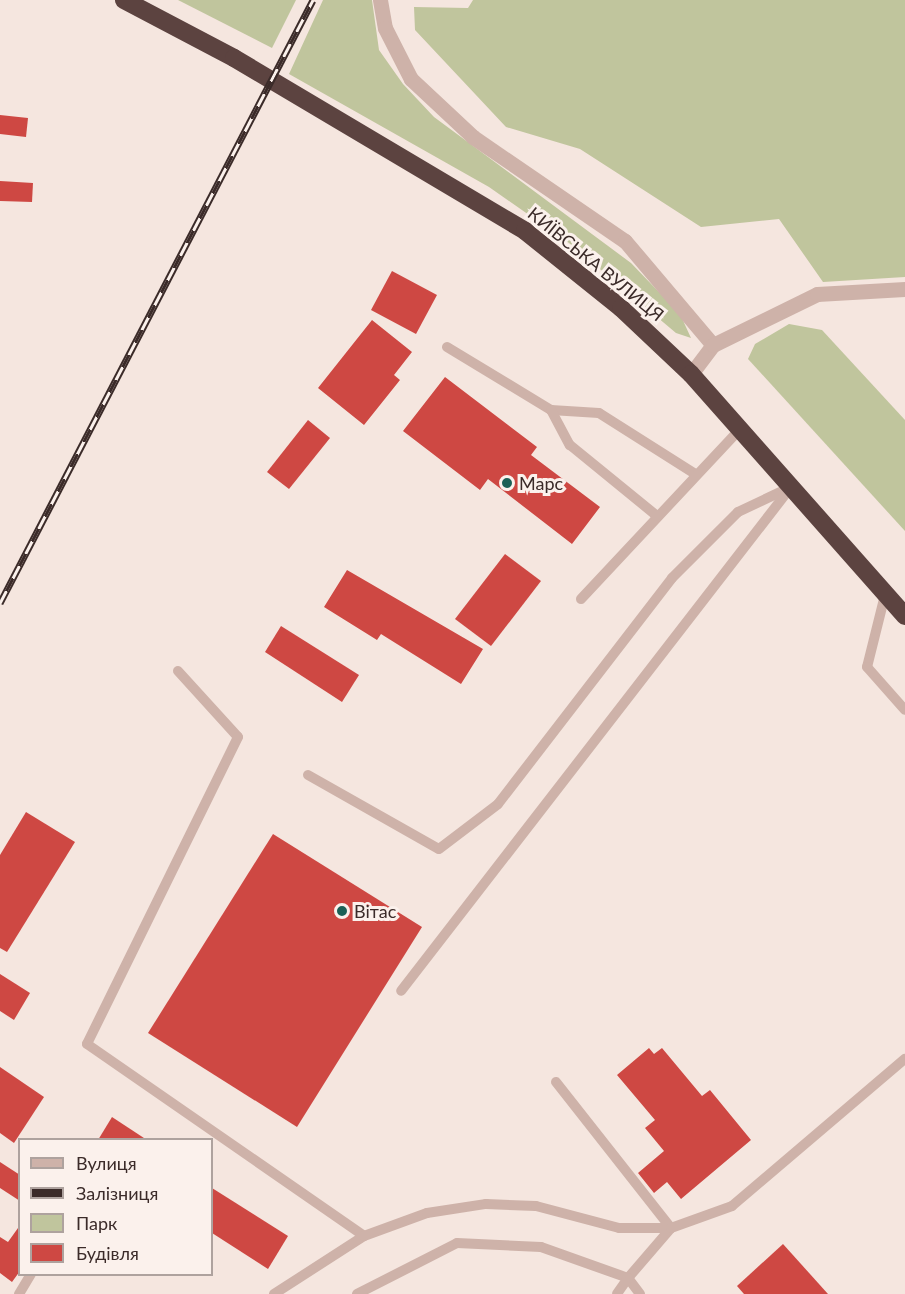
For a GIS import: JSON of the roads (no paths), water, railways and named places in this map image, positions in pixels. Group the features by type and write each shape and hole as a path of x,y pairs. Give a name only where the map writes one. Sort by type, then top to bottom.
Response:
{"highway":[{"name":"КИЇВСЬКА ВУЛИЦЯ","path":"124,0 234,58 525,231 621,308 691,374 905,616"}],"street":[{"path":"380,0 385,28 411,80 473,137 625,241 713,345"},
{"path":"691,374 713,345 818,294 905,289"}],"lane":[{"path":"447,347 551,410 599,413 695,474"},
{"path":"551,410 570,445 657,516"},
{"path":"581,599 695,474 740,429"},
{"path":"308,775 439,849 498,804 672,578 738,512 791,487"},
{"path":"401,991 791,487"},
{"path":"885,594 867,667 905,710"},
{"path":"178,671 238,737 87,1044 364,1236"},
{"path":"274,1294 364,1236 427,1213 486,1204 536,1206 619,1228 671,1228 732,1206 905,1059"},
{"path":"556,1082 671,1228"},
{"path":"617,1294 671,1228"},
{"path":"357,1294 457,1243 541,1247 628,1278 640,1294"},
{"path":"19,1294 30,1276"}],"railway":[{"path":"0,603 313,0"}],"place":[{"name":"Марс","path":"507,483"},
{"name":"Вітас","path":"342,911"}]}
